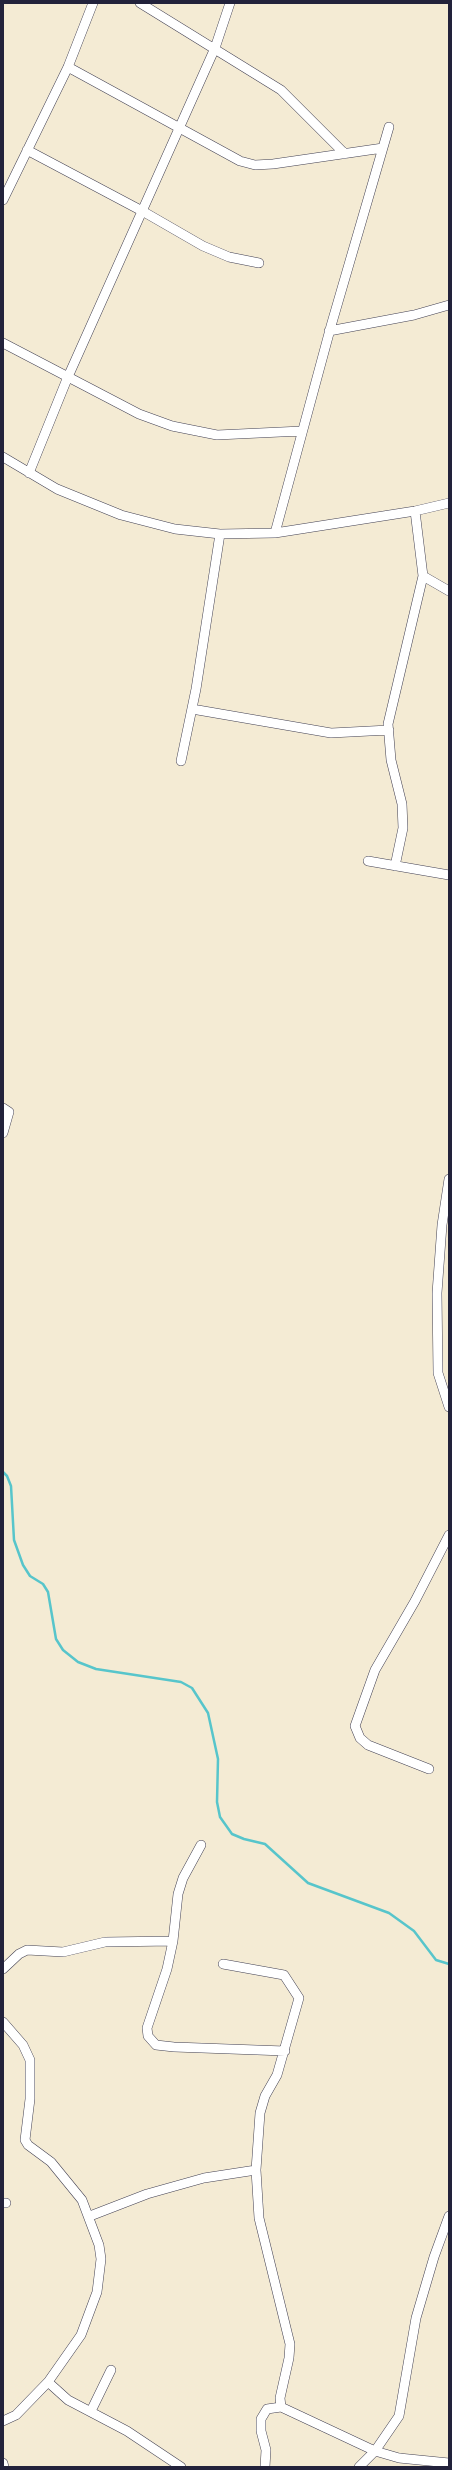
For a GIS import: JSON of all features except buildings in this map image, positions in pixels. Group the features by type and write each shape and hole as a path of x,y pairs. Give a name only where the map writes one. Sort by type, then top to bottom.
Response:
{"street":[{"path":"3,200 68,67 93,3"},
{"path":"140,3 281,90 345,154"},
{"path":"29,472 67,379 144,212 215,48 230,3"},
{"path":"68,67 240,161 255,165 273,164 383,148"},
{"path":"275,533 329,332 390,127"},
{"path":"27,150 144,212 203,246 229,257 259,263"},
{"path":"329,332 414,315 449,305"},
{"path":"3,343 67,379 139,414 198,433 217,436 302,431"},
{"path":"3,457 57,489 121,515 175,529 220,534 275,533 415,511 449,503"},
{"path":"395,866 403,828 402,804 391,760 389,730 391,707 423,576 415,511"},
{"path":"181,761 192,709 220,534"},
{"path":"423,576 449,591"},
{"path":"192,709 331,733 389,730"},
{"path":"368,861 449,875"},
{"path":"3,1108 8,1112 3,1133"},
{"path":"449,1178 442,1225 437,1292 438,1373 449,1407"},
{"path":"429,1769 368,1745 360,1738 355,1726 375,1670 415,1601 449,1535"},
{"path":"201,1845 183,1878 178,1894 173,1941 167,1970 146,2028 152,2042 156,2045 174,2048 285,2051"},
{"path":"3,1969 19,1954 27,1950 63,1952 105,1942 173,1941"},
{"path":"223,1964 276,1972 284,1975 294,1987 299,1998 285,2051 260,2113 256,2170 259,2218 290,2344 289,2358 280,2398 281,2407"},
{"path":"3,2022 23,2045 30,2060 30,2099 25,2140 28,2145 51,2162 75,2190 90,2216 99,2245 101,2259 97,2292 86,2326 48,2382 16,2415 3,2421"},
{"path":"90,2216 147,2194 204,2178 256,2170"},
{"path":"358,2467 375,2451 398,2416 416,2318 434,2257 449,2216"},
{"path":"91,2411 111,2370"},
{"path":"48,2382 68,2400 127,2431 181,2467"},
{"path":"265,2467 266,2450 261,2431 261,2419 267,2409 281,2407 375,2451 399,2458 449,2463"},
{"path":"3,2463 4,2467"}],"waterway":[{"path":"3,1472 7,1476 11,1486 14,1540 23,1565 30,1576 43,1584 48,1592 56,1639 63,1650 78,1662 96,1669 181,1682 192,1688 208,1713 218,1759 217,1802 220,1817 232,1834 244,1839 265,1844 308,1883 389,1913 414,1931 436,1960 449,1964"}]}
